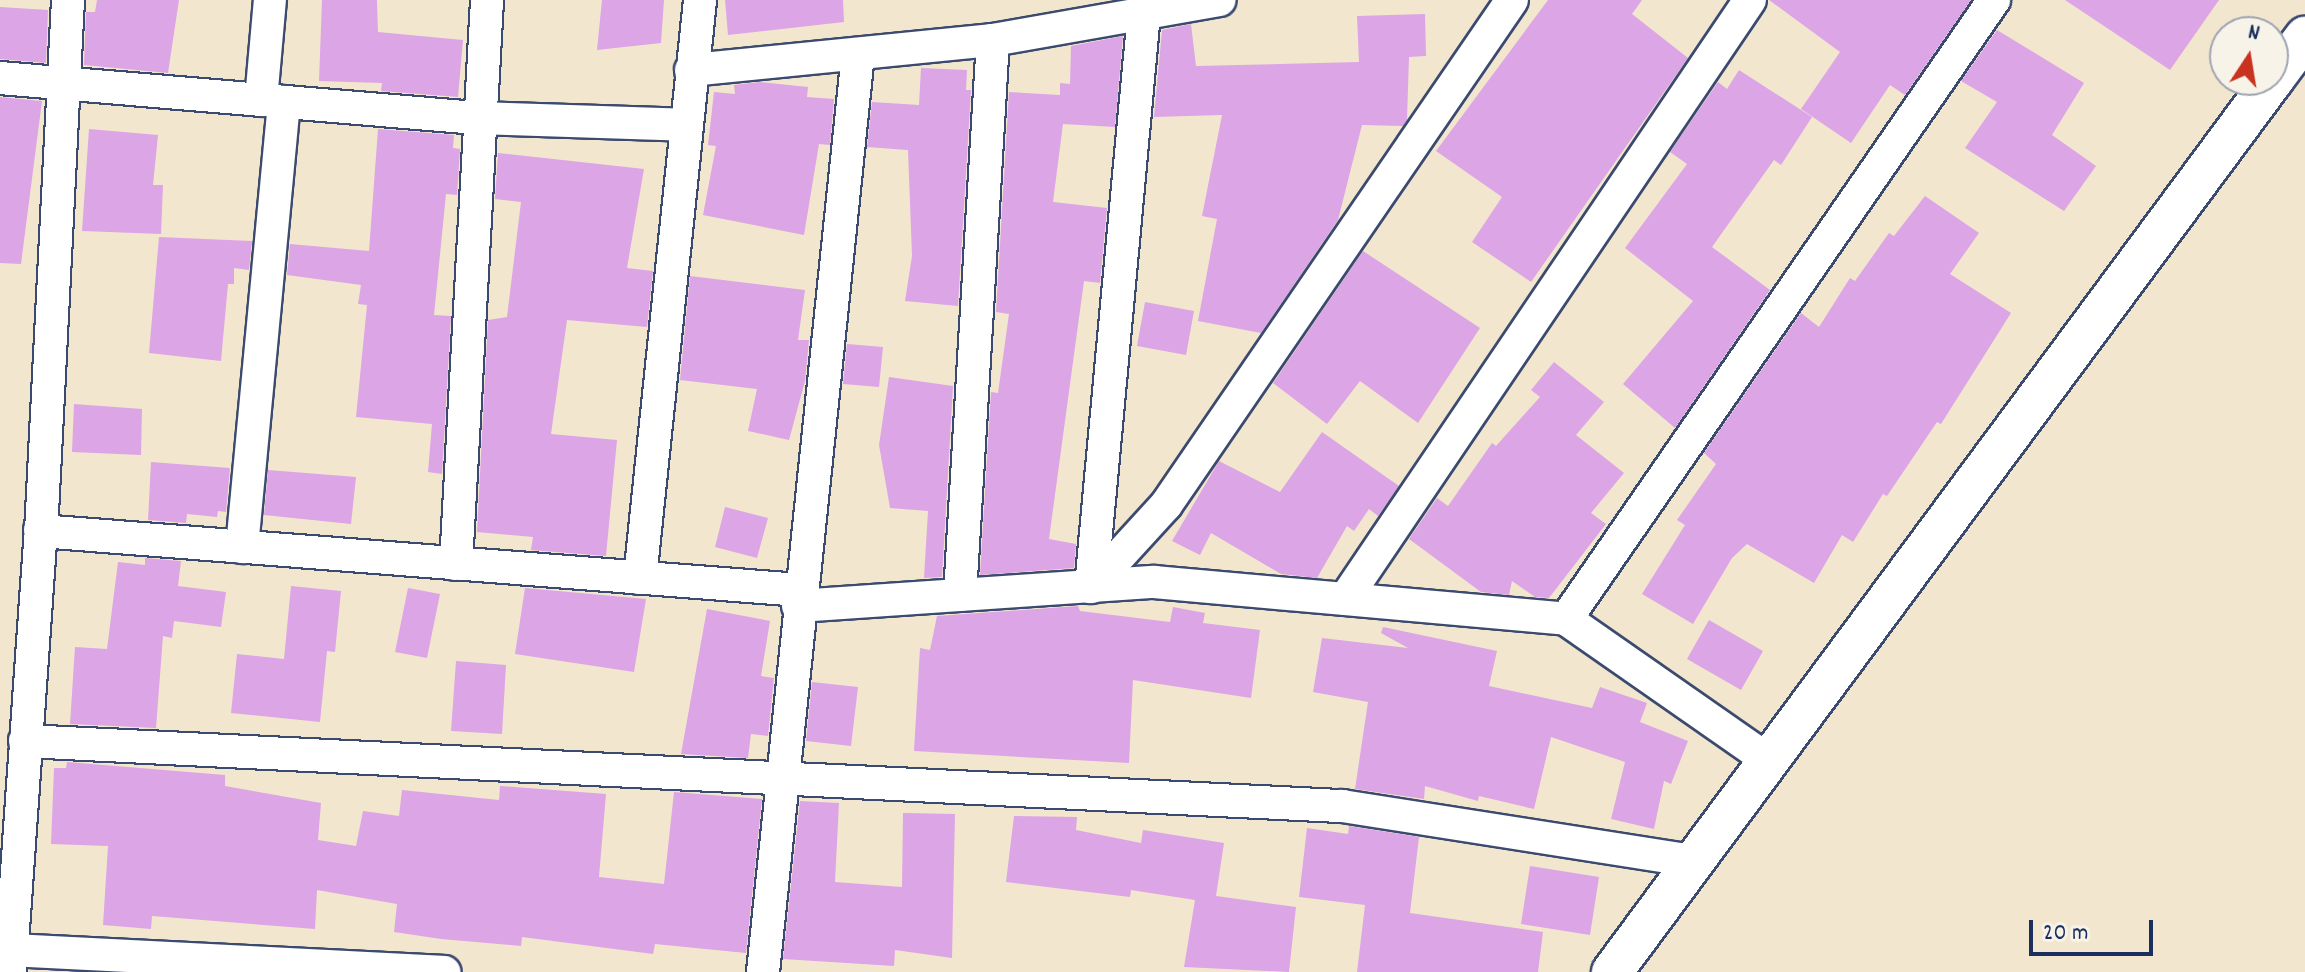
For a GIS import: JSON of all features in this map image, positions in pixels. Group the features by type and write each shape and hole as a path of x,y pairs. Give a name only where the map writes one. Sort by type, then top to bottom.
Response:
{"street":[{"path":"68,0 40,531 10,961 444,972"},
{"path":"242,547 272,101 270,0"},
{"path":"456,564 478,118 487,0"},
{"path":"640,578 684,125 700,0"},
{"path":"691,70 993,40 1220,0"},
{"path":"1091,587 1166,505 1512,0"},
{"path":"1345,599 1750,0"},
{"path":"1566,619 1994,0"},
{"path":"1091,587 1144,14"},
{"path":"2289,58 2305,37"},
{"path":"960,595 993,40"},
{"path":"763,972 799,598 858,54"},
{"path":"0,78 478,118 684,125"},
{"path":"1612,972 2261,96"},
{"path":"40,531 640,578 799,598 960,595 1154,582 1566,619 1768,760"},
{"path":"25,741 781,782 1342,806 1695,861"}],"building":[{"path":"97,0 179,0 168,73 84,65 86,12 95,12"},
{"path":"322,0 377,0 378,32 463,40 458,97 381,91 382,83 319,81"},
{"path":"602,0 664,0 661,43 597,50"},
{"path":"725,0 843,0 844,22 728,35"},
{"path":"1548,0 1642,0 1632,14 1688,58 1531,282 1472,242 1502,197 1436,151"},
{"path":"1769,0 1971,0 1905,95 1890,85 1851,143 1801,109 1840,52"},
{"path":"2065,0 2219,0 2170,70"},
{"path":"0,7 48,10 46,63 0,59"},
{"path":"1425,14 1426,56 1409,57 1407,120 1403,126 1362,125 1338,220 1261,333 1198,321 1217,219 1202,216 1222,115 1154,117 1162,30 1191,24 1196,66 1359,62 1357,16"},
{"path":"1997,30 2084,83 2052,135 2096,166 2064,211 1965,148 1997,102 1961,81"},
{"path":"1123,36 1115,127 1063,124 1053,202 1107,208 1100,283 1084,281 1049,539 1076,544 1074,568 980,575 991,392 998,393 1009,314 996,312 1009,92 1060,95 1060,83 1070,84 1071,46"},
{"path":"921,68 967,70 966,90 971,90 958,306 905,301 912,256 908,150 867,147 872,102 919,105"},
{"path":"1739,70 1812,117 1781,165 1774,160 1712,247 1770,290 1675,428 1623,384 1693,301 1625,248 1687,164 1670,152 1718,82 1727,89"},
{"path":"760,82 808,87 807,97 834,99 830,145 819,144 804,235 703,215 716,146 708,145 714,92 735,94 734,85"},
{"path":"0,97 42,101 21,264 0,263"},
{"path":"89,129 158,135 153,185 163,185 161,234 82,231"},
{"path":"378,129 454,135 453,148 460,149 457,195 446,194 434,315 451,316 442,474 428,472 432,424 356,417 367,305 358,304 361,285 287,275 290,244 369,251"},
{"path":"498,153 644,169 627,268 653,271 647,327 567,320 551,434 617,440 606,556 531,550 533,537 477,532 488,320 507,317 521,202 495,199"},
{"path":"1925,196 1979,233 1950,274 2011,313 1941,424 1937,422 1887,496 1883,494 1853,542 1842,535 1814,583 1747,544 1732,558 1693,624 1642,594 1685,525 1677,520 1716,464 1704,453 1801,313 1819,327 1850,278 1855,281 1889,233 1894,236"},
{"path":"159,237 252,241 249,270 234,268 234,284 228,284 221,361 149,353"},
{"path":"1363,251 1480,328 1418,423 1360,381 1327,424 1273,383"},
{"path":"690,276 805,290 798,340 809,340 805,381 789,440 748,431 757,389 680,380"},
{"path":"1145,302 1194,311 1186,355 1137,346"},
{"path":"847,344 883,347 879,387 843,384"},
{"path":"1554,362 1604,402 1576,435 1624,473 1591,513 1606,524 1549,598 1535,597 1512,581 1509,595 1481,592 1409,539 1437,498 1448,506 1492,443 1496,446 1540,397 1531,390"},
{"path":"889,377 953,386 942,577 924,578 928,511 890,508 879,445"},
{"path":"74,404 142,409 141,455 72,452"},
{"path":"1322,432 1399,486 1378,516 1369,509 1354,531 1347,526 1317,578 1281,574 1211,533 1200,555 1172,541 1219,461 1280,492"},
{"path":"151,462 230,468 226,512 218,511 217,517 187,514 186,523 148,520"},
{"path":"268,470 356,477 351,524 264,515"},
{"path":"725,507 768,518 757,558 715,547"},
{"path":"145,558 181,561 178,586 226,592 221,627 174,621 172,638 163,636 156,728 70,724 75,647 107,649 118,562 145,565"},
{"path":"291,586 341,591 335,652 327,651 320,722 231,713 237,654 284,659"},
{"path":"408,588 440,594 427,658 395,652"},
{"path":"525,588 646,599 634,672 515,654"},
{"path":"1078,606 1080,611 1170,622 1173,607 1205,613 1203,623 1260,630 1251,698 1133,680 1129,763 914,751 920,648 930,650 937,616"},
{"path":"707,609 770,621 761,676 774,678 768,736 751,734 748,758 681,754"},
{"path":"1709,620 1763,651 1741,690 1687,659"},
{"path":"1383,627 1497,651 1489,686 1592,708 1600,687 1647,703 1640,722 1688,741 1671,784 1664,781 1654,829 1611,819 1625,762 1551,737 1534,809 1479,796 1478,801 1425,786 1424,799 1355,789 1368,702 1313,692 1322,638 1408,648 1381,633"},
{"path":"456,661 506,665 502,734 451,731"},
{"path":"812,682 858,687 851,746 806,741"},
{"path":"67,762 225,775 225,786 321,803 318,840 356,846 363,811 399,816 402,790 499,800 500,786 606,794 599,877 664,884 674,792 762,799 746,953 655,944 653,954 522,937 521,946 441,939 394,932 397,904 317,890 315,929 152,916 151,929 103,925 108,846 51,844 54,768 66,768"},
{"path":"800,801 839,803 835,882 902,887 903,813 955,814 952,958 895,950 894,966 783,959"},
{"path":"1014,816 1077,817 1076,830 1141,843 1143,830 1224,843 1216,896 1296,907 1289,972 1184,967 1195,900 1131,890 1130,897 1006,882"},
{"path":"1349,826 1419,837 1410,913 1543,932 1538,972 1357,972 1365,905 1299,897 1307,828 1348,834"},
{"path":"1530,866 1599,877 1590,935 1521,924"}]}
